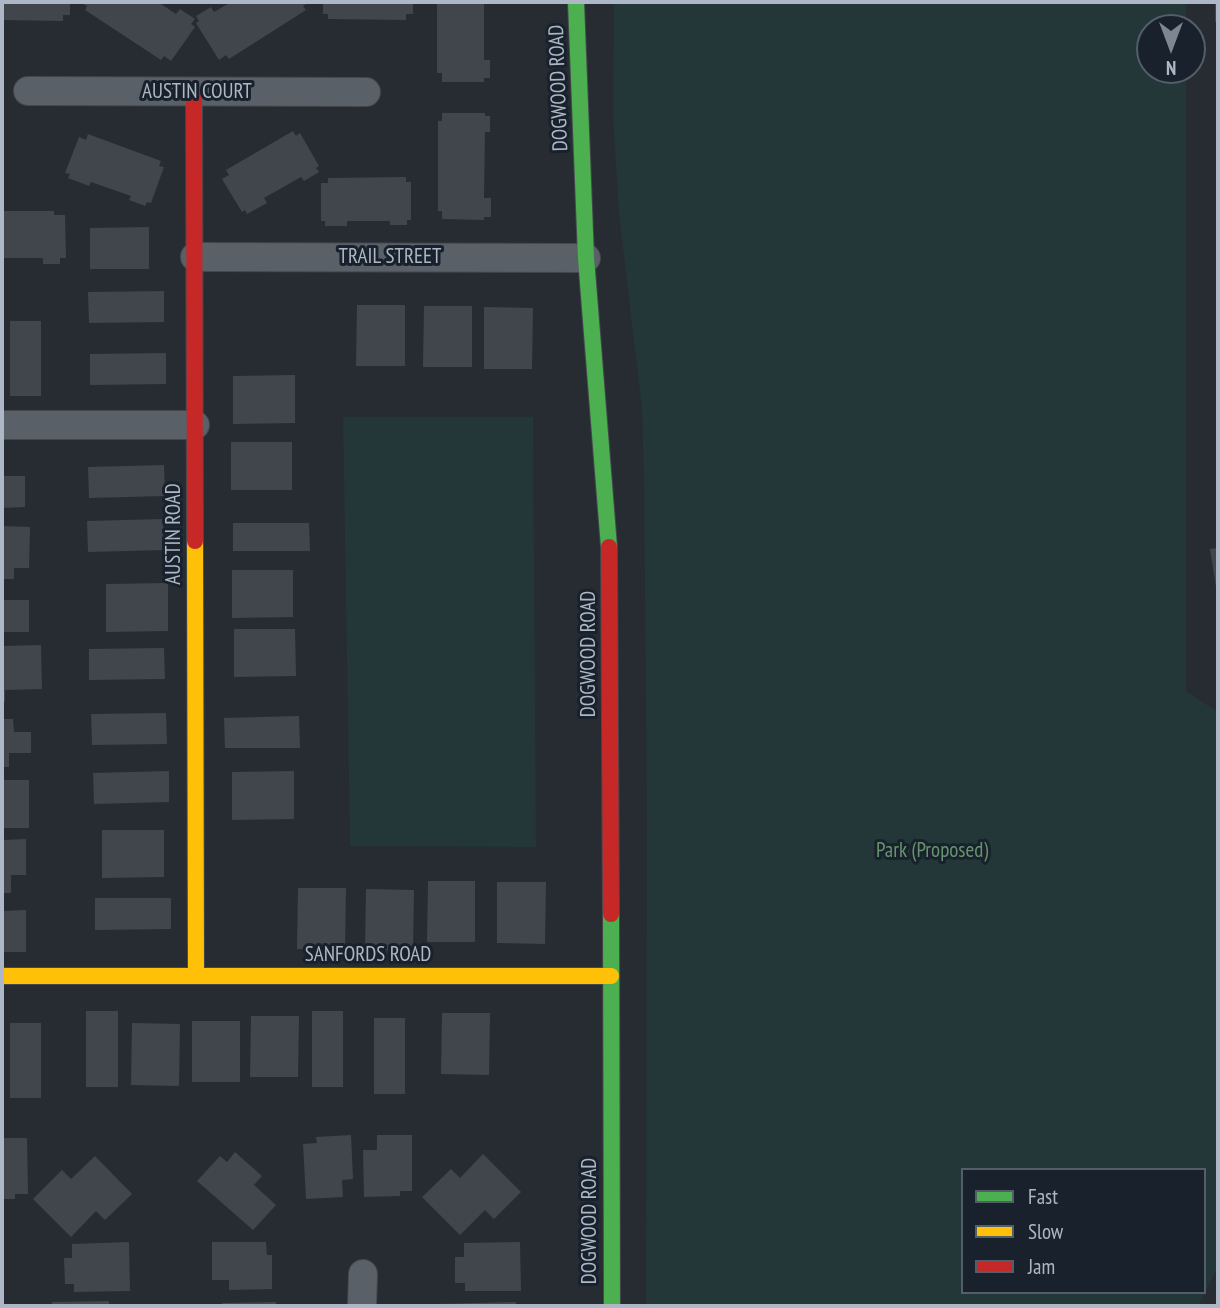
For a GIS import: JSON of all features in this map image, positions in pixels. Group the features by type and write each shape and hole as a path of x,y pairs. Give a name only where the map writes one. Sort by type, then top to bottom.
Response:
{"street":[{"name":"DOGWOOD ROAD","path":"576,2 586,258 610,559 612,1306"},
{"name":"AUSTIN COURT","path":"28,91 366,92"},
{"name":"AUSTIN ROAD","path":"194,92 196,976"},
{"name":"TRAIL STREET","path":"195,257 586,258"},
{"path":"2,425 195,425"},
{"name":"SANFORDS ROAD","path":"2,976 611,976"},
{"path":"362,1306 363,1274"}],"green space":[{"name":"Park (Proposed)","path":"614,2 1186,2 1186,14 1136,14 1136,84 1186,84 1186,691 1218,712 1218,1266 1206,1290 1206,1168 961,1168 961,1294 1204,1294 1198,1306 646,1306 647,814 642,409 619,214 613,115"},
{"path":"343,417 533,417 536,847 350,846"}],"building":[{"path":"2,2 70,2 70,15 63,15 63,21 2,20"},
{"path":"80,2 158,2 176,14 180,9 195,19 191,24 195,27 171,61 164,56 161,60 85,10 87,6"},
{"path":"231,2 309,2 303,6 306,10 229,59 226,55 219,60 196,23 199,21 196,16 211,7 214,12"},
{"path":"323,2 413,2 413,14 406,14 406,20 328,19 328,14 323,14"},
{"path":"437,2 484,2 484,60 490,60 490,78 484,78 484,82 442,82 442,73 437,73"},
{"path":"1215,2 1218,2 1218,22 1215,22"},
{"path":"442,113 485,113 485,116 490,116 490,132 485,132 484,198 491,198 491,217 484,217 484,220 442,219 442,211 438,211 438,121 442,121"},
{"path":"293,131 296,136 300,133 319,166 316,168 319,172 304,181 301,177 264,198 267,203 247,214 245,210 242,212 222,179 229,175 226,170"},
{"path":"88,134 161,161 159,166 164,167 151,203 147,202 145,206 129,200 131,196 91,182 89,186 68,178 70,174 65,173 79,137 86,140"},
{"path":"406,177 406,182 411,182 411,220 407,220 407,225 390,225 390,221 347,221 347,226 325,226 325,221 321,221 321,183 328,183 328,178"},
{"path":"2,211 54,211 54,215 65,215 66,258 60,258 60,264 43,264 43,258 2,258"},
{"path":"149,227 149,269 90,269 90,228"},
{"path":"164,291 164,322 89,323 88,292"},
{"path":"357,305 405,305 405,366 356,366"},
{"path":"424,306 472,306 472,367 423,367"},
{"path":"484,307 533,308 532,369 484,369"},
{"path":"10,321 41,321 41,396 10,396"},
{"path":"166,353 166,384 90,385 90,354"},
{"path":"295,375 295,423 233,424 233,376"},
{"path":"231,442 292,442 292,490 231,490"},
{"path":"164,465 165,496 89,498 88,467"},
{"path":"2,476 25,476 25,507 2,508"},
{"path":"163,519 164,550 88,552 87,521"},
{"path":"233,523 309,523 310,551 233,551"},
{"path":"2,526 30,527 29,568 14,568 14,579 2,579"},
{"path":"1218,548 1218,586 1216,587 1210,549"},
{"path":"232,570 293,570 293,617 232,618"},
{"path":"168,583 168,631 106,632 106,584"},
{"path":"2,600 29,600 29,632 2,632"},
{"path":"234,629 295,629 296,676 234,677"},
{"path":"41,645 42,689 5,690 5,702 2,702 2,646"},
{"path":"164,648 165,679 89,680 89,649"},
{"path":"166,713 167,744 92,745 91,714"},
{"path":"299,716 300,748 225,748 224,718"},
{"path":"2,719 13,719 14,732 31,732 31,753 9,753 9,767 2,767"},
{"path":"169,771 169,802 94,804 93,773"},
{"path":"294,771 294,819 232,820 232,772"},
{"path":"2,780 29,780 29,828 2,828"},
{"path":"102,830 164,830 164,877 102,878"},
{"path":"26,839 26,875 11,875 11,893 2,893 2,840"},
{"path":"428,881 475,881 475,942 427,942"},
{"path":"497,882 546,882 545,944 497,943"},
{"path":"298,888 346,888 345,950 297,949"},
{"path":"366,889 414,890 413,951 365,950"},
{"path":"95,898 171,898 171,929 95,930"},
{"path":"26,910 26,952 2,952 2,911"},
{"path":"86,1011 118,1011 118,1087 86,1087"},
{"path":"312,1011 343,1011 343,1087 312,1087"},
{"path":"442,1013 490,1013 489,1075 441,1074"},
{"path":"251,1016 299,1016 298,1077 250,1077"},
{"path":"374,1018 405,1018 405,1094 374,1094"},
{"path":"192,1021 240,1021 240,1082 192,1082"},
{"path":"10,1023 41,1023 41,1098 10,1098"},
{"path":"132,1023 180,1024 179,1086 131,1085"},
{"path":"351,1135 353,1179 342,1180 343,1197 306,1199 303,1144 317,1143 316,1137"},
{"path":"377,1135 412,1135 412,1191 400,1191 400,1196 364,1197 363,1150 377,1150"},
{"path":"2,1138 27,1138 28,1194 15,1194 15,1199 2,1199"},
{"path":"235,1152 262,1176 254,1185 276,1205 253,1230 197,1181 220,1156 227,1162"},
{"path":"483,1154 521,1192 494,1219 485,1210 460,1235 422,1197 451,1169 460,1178"},
{"path":"95,1156 132,1194 105,1220 96,1211 71,1237 33,1199 62,1170 71,1179"},
{"path":"129,1242 130,1291 74,1292 74,1284 65,1284 64,1258 72,1258 72,1244"},
{"path":"212,1242 266,1242 267,1255 272,1255 272,1289 229,1290 229,1280 212,1280"},
{"path":"520,1242 521,1291 465,1291 465,1283 455,1283 455,1257 464,1257 464,1243"},
{"path":"109,1301 109,1306 52,1306 52,1302"},
{"path":"276,1302 276,1306 222,1306 222,1303"},
{"path":"516,1302 516,1306 434,1306 434,1304"}],"traffic: fast":[{"path":"576,2 586,258 609,547"},
{"path":"611,914 612,1306"}],"traffic: slow":[{"path":"195,541 196,976"},
{"path":"2,976 611,976"}],"traffic: jam":[{"path":"194,92 195,541"},
{"path":"609,547 611,914"}]}
